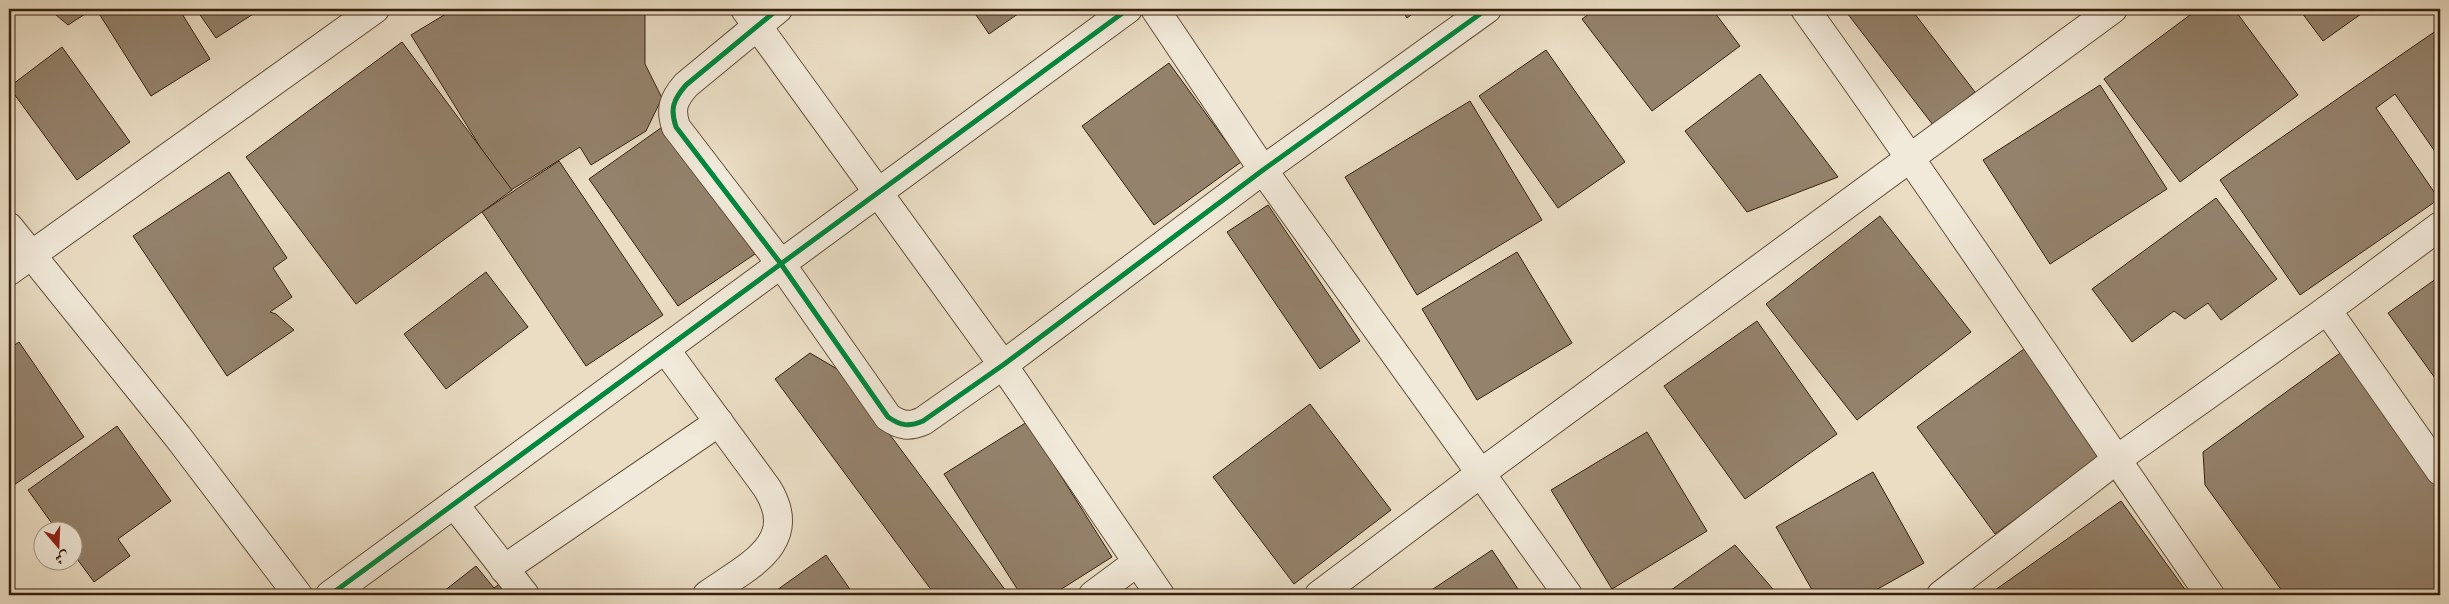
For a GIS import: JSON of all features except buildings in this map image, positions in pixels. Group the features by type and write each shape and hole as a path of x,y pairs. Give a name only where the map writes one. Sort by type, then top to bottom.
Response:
{"street":[{"path":"9,271 375,9"},
{"path":"330,595 1128,9"},
{"path":"1155,9 1263,170 1568,595"},
{"path":"1160,595 1136,563 1004,365 879,191 761,14 686,85 674,99 672,113 676,127 781,264 888,417 897,423 910,426 923,421 1004,365 1263,170 1488,9"},
{"path":"1805,9 1912,158 2116,460 2210,595"},
{"path":"1319,595 1481,473 2113,9"},
{"path":"1941,595 2116,460 2327,310 2440,226"},
{"path":"9,227 178,437 298,595"},
{"path":"2327,310 2440,471"},
{"path":"665,349 767,488 776,502 779,518 778,533 761,557 707,595"},
{"path":"504,569 719,422"},
{"path":"454,504 525,595"},
{"path":"1093,595 1136,563"}],"cycle path":[{"path":"778,9 686,85 678,95 674,105 673,115 676,127 781,264 888,417 901,424 909,425 923,421 1003,365 1263,170 1487,9"},
{"path":"330,595 1128,9"}]}
